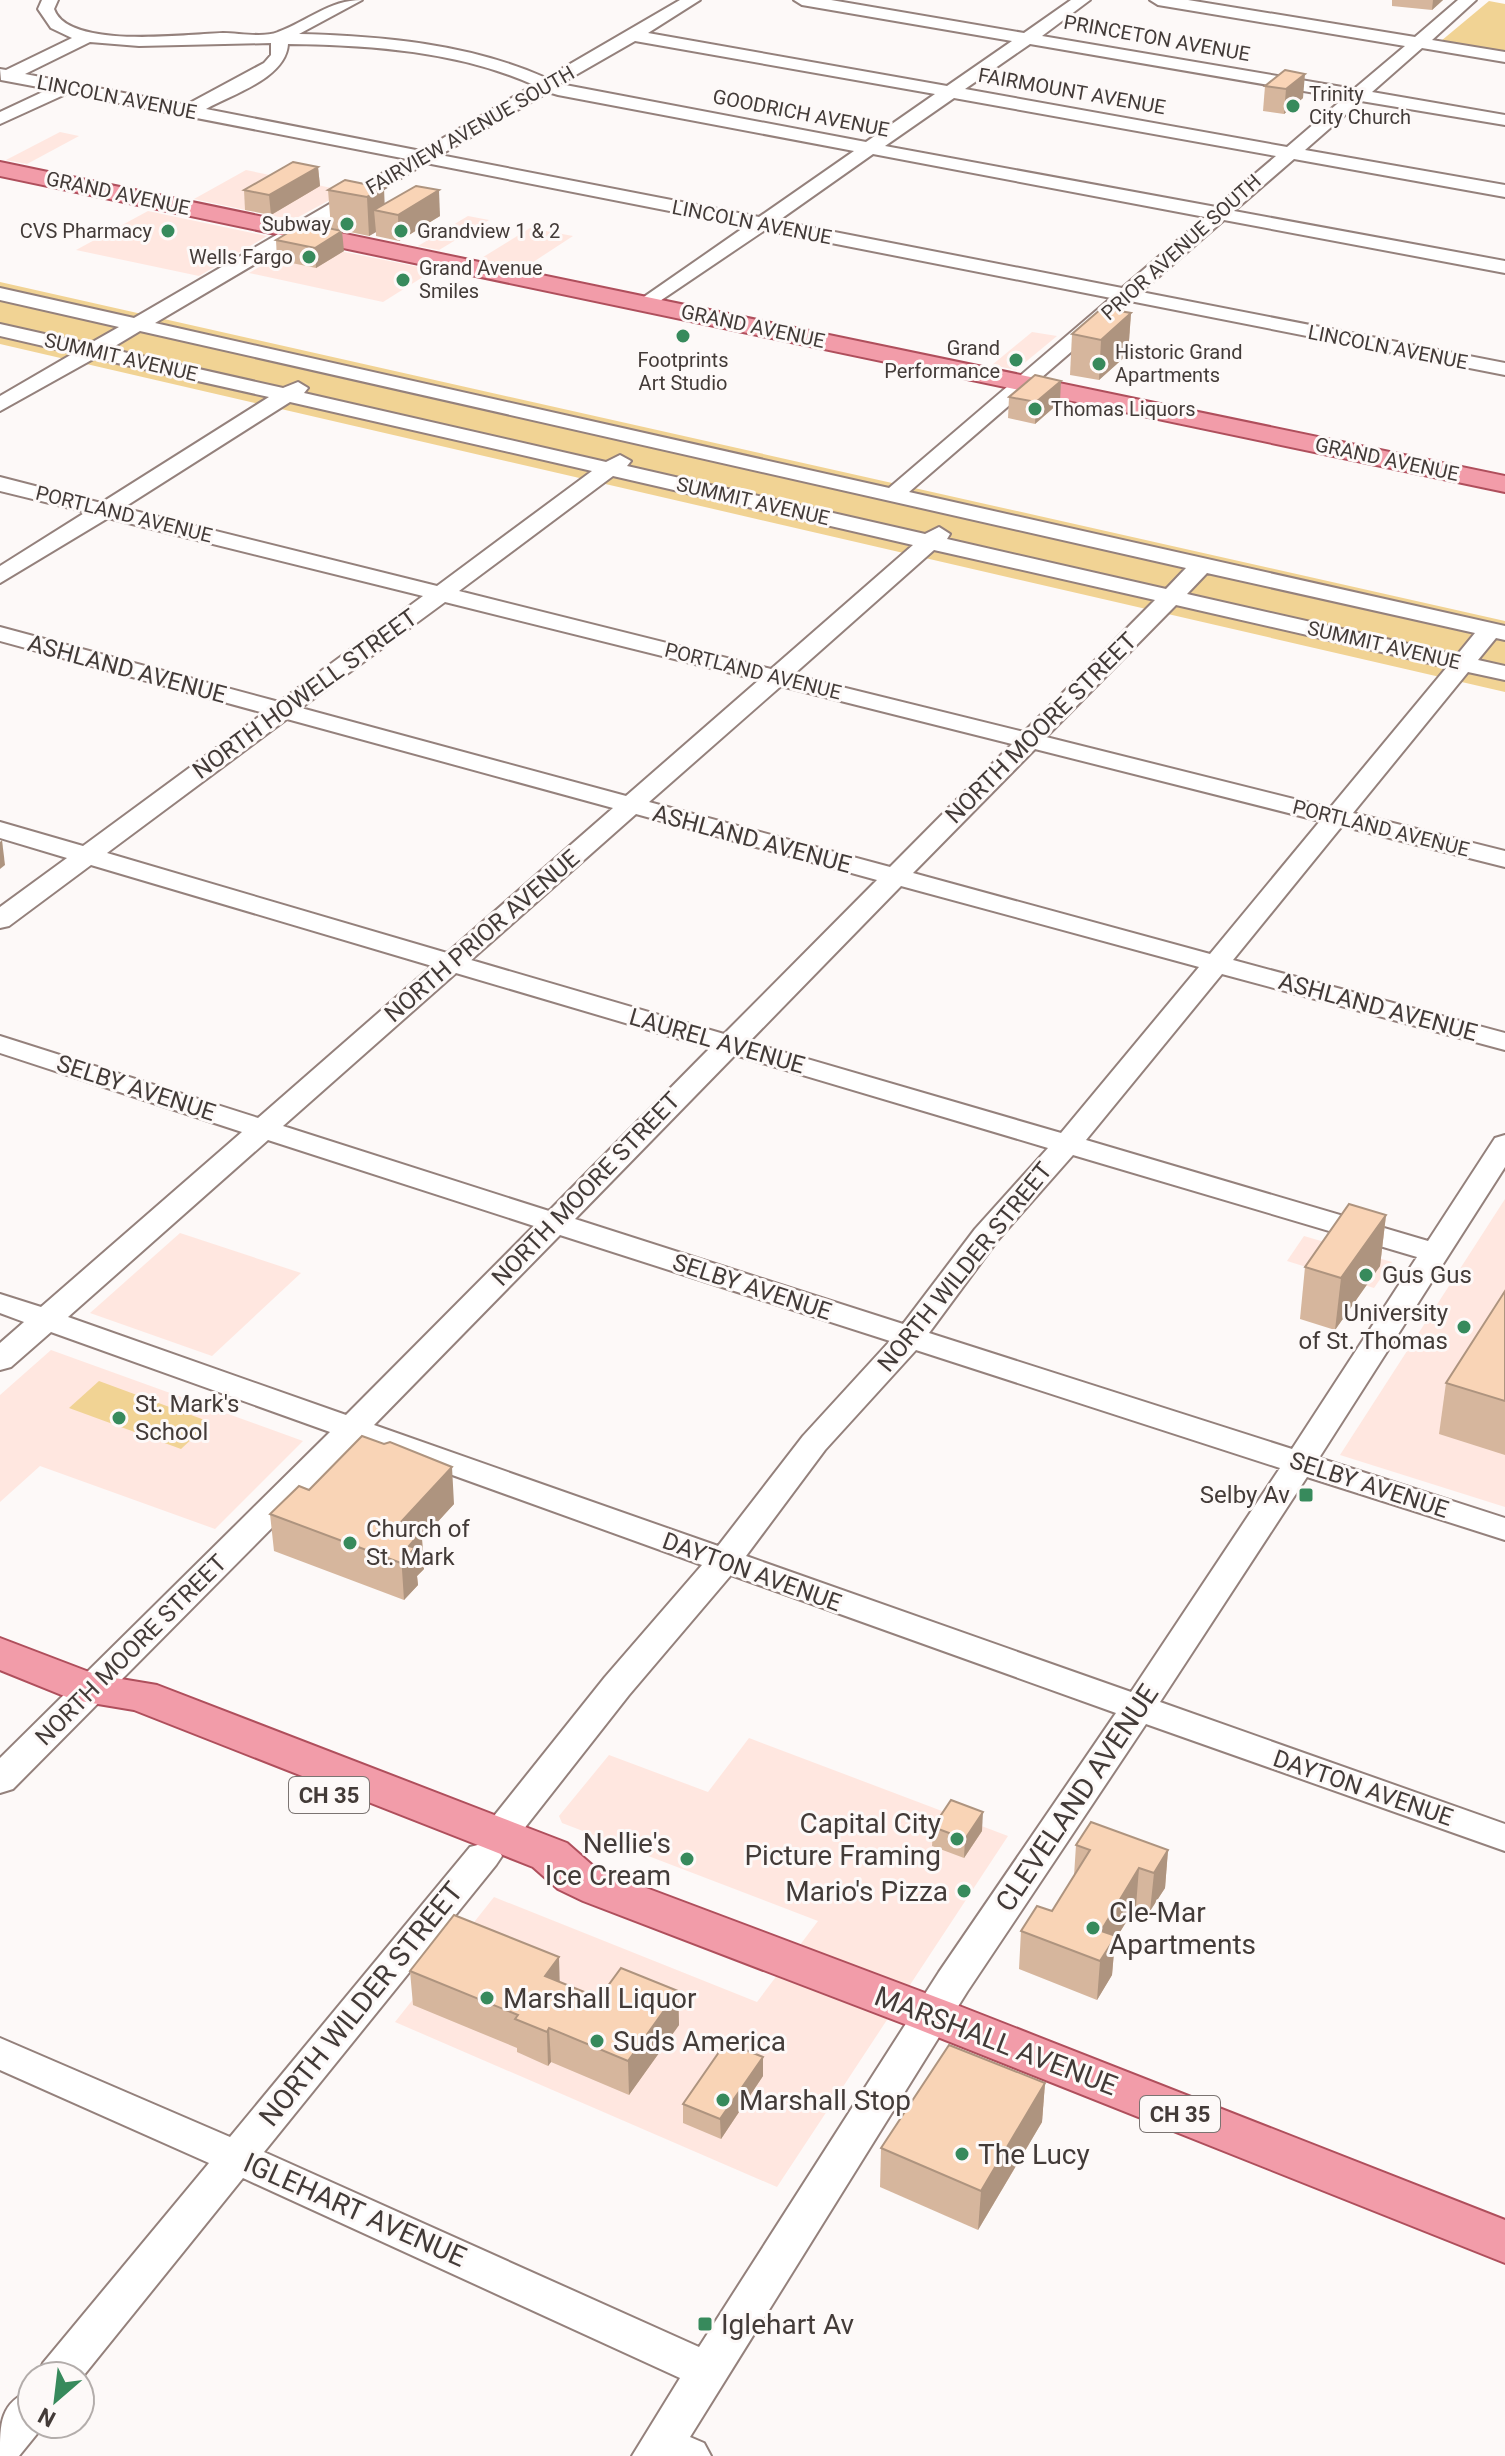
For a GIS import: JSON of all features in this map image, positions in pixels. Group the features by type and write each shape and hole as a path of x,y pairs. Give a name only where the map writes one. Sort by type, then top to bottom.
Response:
{"main road":[{"name":"GRAND AVENUE","path":"0,169 1505,484"},
{"name":"MARSHALL AVENUE","path":"0,1653 90,1689 125,1714 491,1845 532,1876 575,1877 1505,2242"}],"street":[{"path":"50,0 46,9 50,19 62,29 88,37"},
{"path":"189,111 270,67 279,56 280,38 354,0"},
{"name":"FAIRVIEW AVENUE SOUTH","path":"0,405 692,0"},
{"name":"PRINCETON AVENUE","path":"802,0 1505,120"},
{"path":"648,303 1082,0"},
{"path":"1158,0 1505,57"},
{"name":"PRIOR AVENUE SOUTH","path":"893,495 1468,0"},
{"name":"FAIRMOUNT AVENUE","path":"632,35 1505,191"},
{"path":"3,75 88,37"},
{"name":"GOODRICH AVENUE","path":"88,37 145,42 280,38 407,48 489,64 558,90 1505,267"},
{"name":"LINCOLN AVENUE","path":"3,75 1505,369"},
{"path":"0,119 66,87"},
{"name":"SUMMIT AVENUE","path":"0,294 1498,632"},
{"name":"SUMMIT AVENUE","path":"0,330 1505,673"},
{"path":"0,576 327,369"},
{"name":"NORTH HOWELL STREET","path":"0,920 647,441"},
{"name":"PORTLAND AVENUE","path":"0,484 1505,859"},
{"name":"NORTH PRIOR AVENUE","path":"0,1360 964,511"},
{"name":"NORTH MOORE STREET","path":"0,1780 352,1428 1201,566"},
{"name":"NORTH WILDER STREET","path":"71,2360 617,1686 723,1561 814,1443 909,1338 986,1235 1066,1145 1464,664 1498,632"},
{"name":"ASHLAND AVENUE","path":"0,634 1505,1042"},
{"name":"LAUREL AVENUE","path":"0,830 1434,1252"},
{"name":"SELBY AVENUE","path":"0,1044 1505,1529"},
{"name":"CLEVELAND AVENUE","path":"668,2452 708,2371 932,2015 1300,1463 1505,1144"},
{"name":"DAYTON AVENUE","path":"0,1303 1505,1838"},
{"name":"IGLEHART AVENUE","path":"0,2053 708,2371"},
{"path":"0,2447 16,2428"}],"shaded area":[{"path":"1489,1 1505,4 1505,51 1441,41"},
{"path":"60,132 79,136 27,164 6,160"},
{"path":"246,170 346,191 293,220 194,199"},
{"path":"148,211 267,236 199,276 76,250"},
{"path":"468,216 489,220 439,250 418,246"},
{"path":"530,228 573,236 524,268 480,259"},
{"path":"300,243 434,270 383,302 249,273"},
{"path":"0,282 1505,621 1505,692 0,344"},
{"path":"1032,332 1057,336 1016,370 992,365"},
{"name":"University of St. Thomas","path":"1505,1199 1505,1507 1340,1455"},
{"name":"St. Mark's School","path":"180,1233 301,1273 212,1356 90,1313"},
{"path":"1304,1236 1392,1262 1374,1288 1287,1261"},
{"name":"St. Mark's School","path":"51,1350 303,1441 215,1529 40,1466 0,1502 0,1395"},
{"path":"99,1381 210,1422 181,1449 69,1408"},
{"path":"749,1738 1008,1836 777,2187 395,2022 494,1897 757,2002 818,1921 562,1823 559,1816 609,1755 708,1792"}],"building":[{"path":"1285,70 1305,74 1286,89 1265,86"},
{"path":"293,162 318,167 269,195 244,190"},
{"path":"345,180 384,188 367,197 328,190"},
{"path":"416,186 439,190 398,215 374,210"},
{"path":"304,223 342,231 315,248 276,240"},
{"path":"1102,308 1131,313 1101,340 1072,334"},
{"path":"1035,375 1061,381 1036,402 1009,397"},
{"path":"1349,1204 1386,1215 1341,1278 1305,1267"},
{"path":"1505,1291 1505,1401 1446,1383"},
{"path":"362,1436 384,1444 390,1442 452,1467 399,1524 421,1532 409,1546 415,1548 401,1563 270,1514 299,1486 309,1490"},
{"path":"951,1800 983,1812 965,1839 933,1827"},
{"path":"1091,1822 1168,1850 1154,1873 1139,1868 1101,1931 1116,1936 1100,1961 1021,1931 1037,1906 1052,1911 1090,1850 1076,1845"},
{"path":"454,1915 559,1957 545,1976 599,1998 621,1968 678,1991 628,2061 549,2028 547,2032 515,2019 518,2015 410,1971"},
{"path":"726,2042 763,2057 720,2119 683,2104"},
{"path":"949,2045 1045,2083 981,2191 881,2148"}],"place":[{"name":"Trinity City Church","path":"1293,106"},
{"name":"Subway","path":"347,224"},
{"name":"CVS Pharmacy","path":"168,231"},
{"name":"Grandview 1 & 2","path":"401,231"},
{"name":"Wells Fargo","path":"309,257"},
{"name":"Grand Avenue Smiles","path":"403,280"},
{"name":"Footprints Art Studio","path":"683,336"},
{"name":"Grand Performance","path":"1016,360"},
{"name":"Historic Grand Apartments","path":"1099,364"},
{"name":"Thomas Liquors","path":"1035,409"},
{"name":"Gus Gus","path":"1366,1275"},
{"name":"University of St. Thomas","path":"1464,1327"},
{"name":"St. Mark's School","path":"119,1418"},
{"name":"Selby Av","path":"1306,1495"},
{"name":"Church of St. Mark","path":"350,1543"},
{"name":"Capital City Picture Framing","path":"957,1839"},
{"name":"Nellie's Ice Cream","path":"687,1859"},
{"name":"Mario's Pizza","path":"964,1891"},
{"name":"Cle-Mar Apartments","path":"1093,1928"},
{"name":"Marshall Liquor","path":"487,1998"},
{"name":"Suds America","path":"597,2041"},
{"name":"Marshall Stop","path":"723,2100"},
{"name":"The Lucy","path":"962,2154"},
{"name":"Iglehart Av","path":"705,2324"}]}
